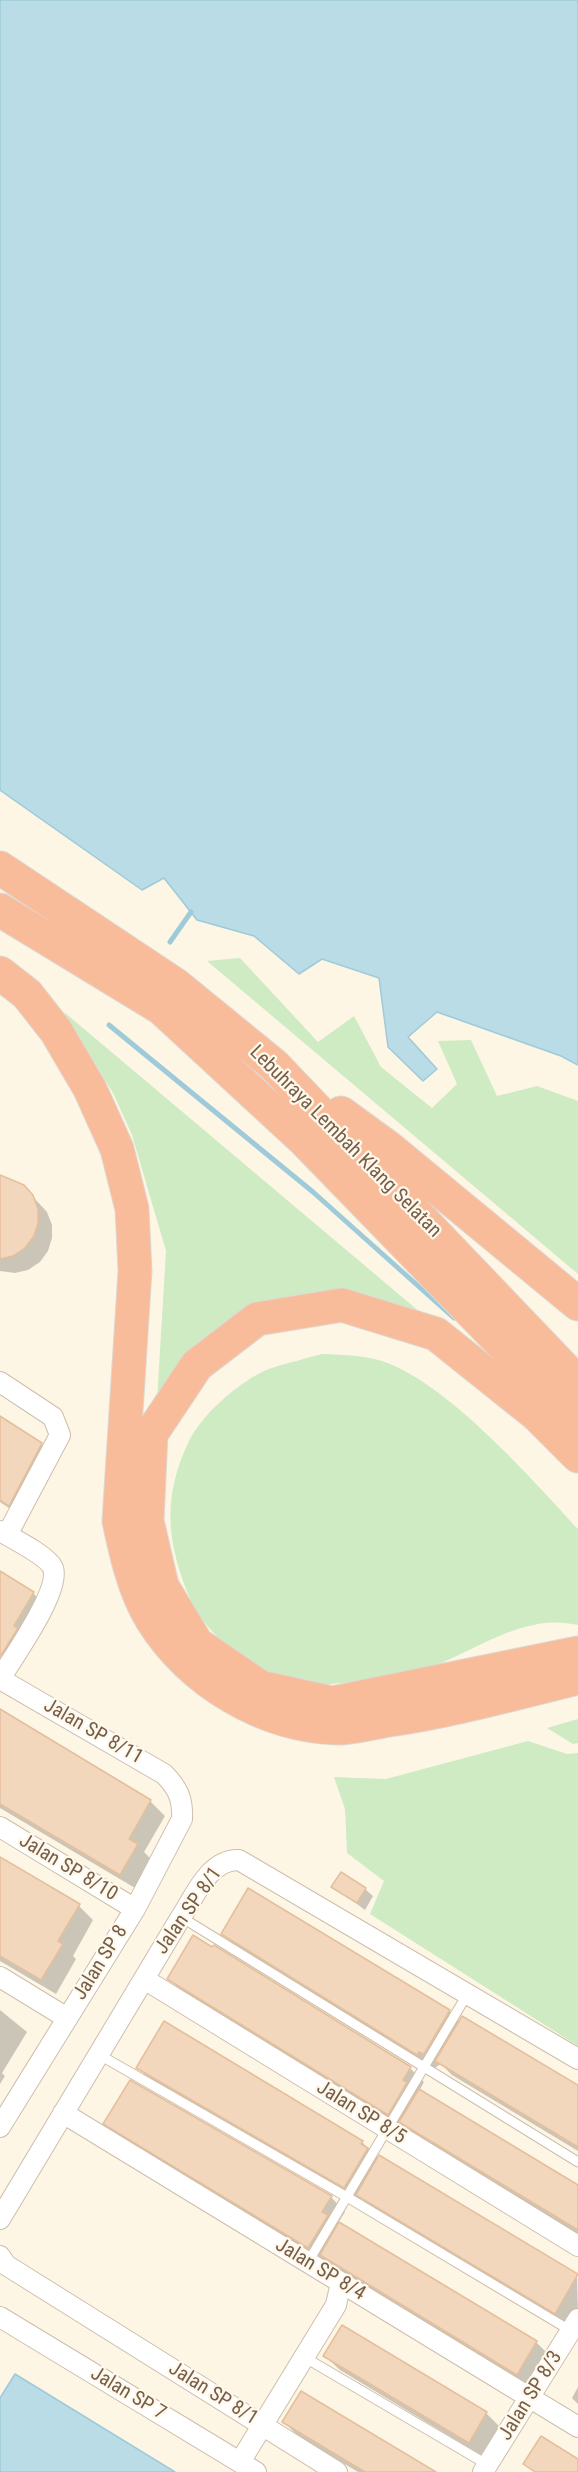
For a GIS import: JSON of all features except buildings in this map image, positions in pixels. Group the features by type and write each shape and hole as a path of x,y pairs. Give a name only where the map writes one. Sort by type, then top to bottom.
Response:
{"highway":[{"name":"Lebuhraya Lembah Klang Selatan","path":"0,868 176,985 274,1065 578,1383"},
{"name":"Lebuhraya Lembah Klang Selatan","path":"0,910 161,1008 305,1141 578,1422"},
{"path":"0,973 27,994 56,1031 90,1089 117,1149 130,1199 135,1271 119,1521 138,1591 151,1619 177,1653 206,1679 237,1699 273,1716 339,1728 414,1717 578,1678"},
{"path":"274,1065 389,1148 578,1304"},
{"path":"578,1456 536,1414 436,1334 342,1305 256,1319 197,1365 151,1434 147,1521 162,1586 197,1644 260,1686 333,1703 578,1653"}],"street":[{"path":"0,1382 43,1409 57,1424 58,1442 3,1533 42,1557 53,1568 51,1592 0,1679"},
{"name":"Jalan SP 8/11","path":"0,1679 164,1774 179,1793"},
{"name":"Jalan SP 8","path":"1,2123 135,1909 182,1819 179,1793"},
{"name":"Jalan SP 8/10","path":"0,1827 135,1909"},
{"name":"Jalan SP 8/1","path":"0,2219 181,1917 213,1869 225,1861 239,1860 578,2059"},
{"path":"0,1977 67,2018"},
{"name":"Jalan SP 8/5","path":"144,1979 578,2246"},
{"name":"Jalan SP 8/4","path":"63,2113 578,2427"},
{"name":"Jalan SP 8/1","path":"0,2256 6,2265 336,2472"},
{"path":"248,2467 262,2425 336,2305 341,2282"},
{"name":"Jalan SP 7","path":"0,2317 248,2467"},
{"name":"Jalan SP 8/3","path":"486,2470 576,2329"}],"lane":[{"path":"181,1917 578,2162"},
{"path":"308,2262 468,1993"},
{"path":"98,2054 576,2329"},
{"path":"304,2357 486,2470"}],"green space":[{"path":"240,958 318,1042 354,1016 381,1067 432,1108 457,1084 438,1041 471,1040 497,1096 537,1086 578,1101 578,1274 207,961"},
{"path":"64,1012 427,1318 253,1311 157,1400 166,1251 132,1135 113,1093"},
{"path":"322,1354 374,1359 414,1376 465,1414 515,1461 578,1529 578,1625 558,1622 519,1628 423,1670 329,1684 292,1681 274,1675 255,1666 222,1641 196,1611 175,1554 170,1517 171,1499 181,1461 189,1441 203,1419 235,1389 269,1369"},
{"path":"578,1719 578,1743 573,1744 547,1728"},
{"path":"528,1741 567,1754 578,1753 578,2046 370,1914 384,1881 347,1853 345,1809 334,1777 386,1779"}],"water":[{"path":"0,0 578,0 578,1065 561,1056 437,1012 408,1037 437,1069 423,1081 388,1047 379,978 322,959 299,974 254,936 197,920 164,878 142,890 0,790"},
{"path":"15,2374 175,2472 0,2472 0,2398"}],"waterway":[{"path":"170,942 191,912"},
{"path":"109,1025 313,1192 454,1318"}]}
